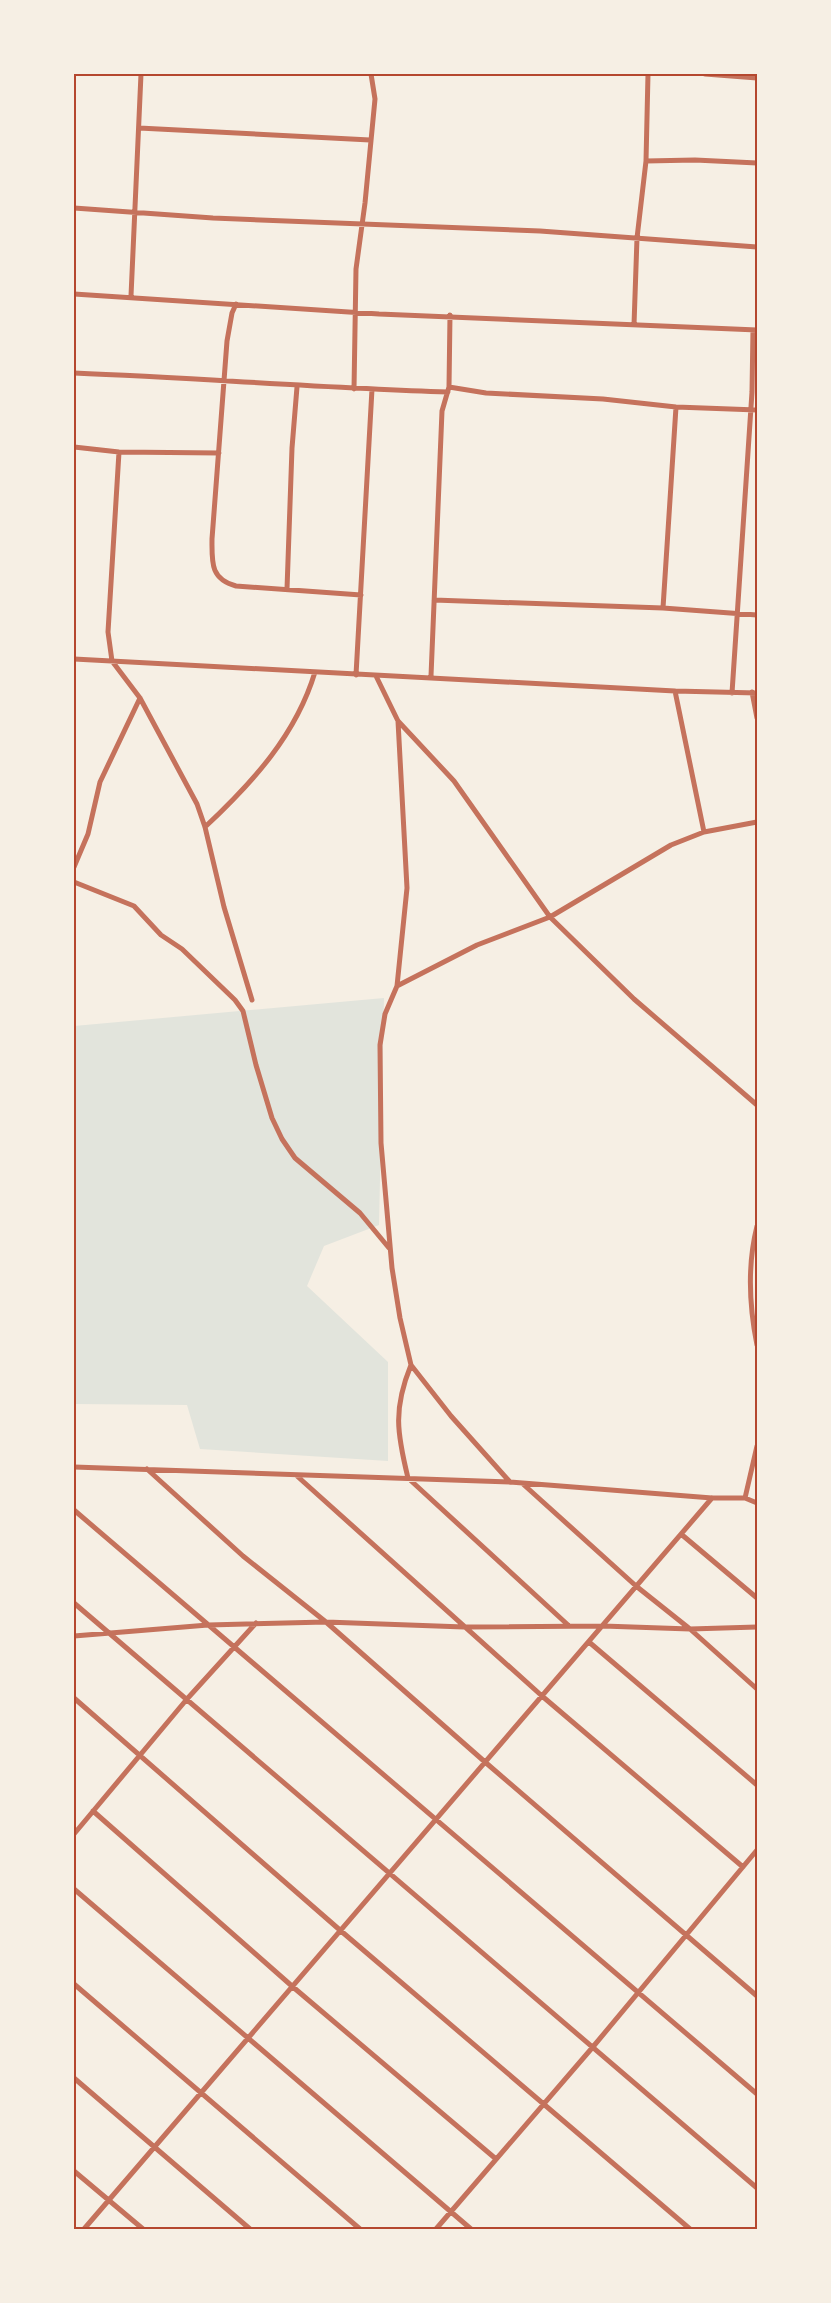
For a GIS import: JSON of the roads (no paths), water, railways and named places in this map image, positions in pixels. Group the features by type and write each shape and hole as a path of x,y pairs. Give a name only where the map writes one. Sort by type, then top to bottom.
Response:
{"street":[{"path":"131,296 141,74"},
{"path":"354,389 356,269 375,99 371,74"},
{"path":"634,325 637,238 646,161 648,74"},
{"path":"705,74 757,78"},
{"path":"139,128 370,140"},
{"path":"646,161 695,160 757,163"},
{"path":"74,208 213,218 637,238 757,247"},
{"path":"74,294 131,296 354,312 450,315 533,322 755,330 732,692"},
{"path":"236,304 227,341 212,554 218,578 224,583 236,586 361,595"},
{"path":"431,676 442,410 449,389 450,315"},
{"path":"74,373 224,379 297,387 449,389 486,393 627,400 676,407 757,410"},
{"path":"287,589 297,387"},
{"path":"356,675 372,389"},
{"path":"663,608 676,407"},
{"path":"74,447 119,452 219,453"},
{"path":"119,452 108,632 112,661 140,698 194,796 205,827 214,872 252,1000"},
{"path":"434,600 663,608 757,615"},
{"path":"74,659 376,676 431,676 675,691 755,692 757,718"},
{"path":"205,827 234,800 281,745 300,713 315,672"},
{"path":"376,676 398,721 454,780 550,917 634,999 757,1105"},
{"path":"675,691 704,832"},
{"path":"74,867 88,834 100,782 140,698"},
{"path":"398,721 407,888 396,986 386,1014 380,1046 381,1144 389,1249 400,1318 411,1365 451,1416 510,1482"},
{"path":"396,986 477,945 550,917 671,845 704,832 757,822"},
{"path":"74,882 134,906 161,935 182,949 235,1000 243,1010 272,1118 282,1139 295,1158 360,1213 389,1249"},
{"path":"757,1226 751,1250 750,1274 751,1307 757,1346"},
{"path":"411,1365 400,1391 397,1418 408,1478 568,1625"},
{"path":"745,1498 757,1446"},
{"path":"74,1467 510,1482 712,1498 745,1498 757,1502"},
{"path":"147,1469 248,1561 326,1622 485,1762 757,1996"},
{"path":"297,1476 542,1696 743,1867"},
{"path":"523,1484 636,1586 757,1689"},
{"path":"84,2229 712,1498"},
{"path":"74,1510 757,2094"},
{"path":"680,1534 757,1598"},
{"path":"74,1603 757,2188"},
{"path":"74,1636 208,1625 326,1622 464,1627 568,1625 690,1630 757,1627"},
{"path":"74,1834 187,1699 256,1623"},
{"path":"589,1642 757,1785"},
{"path":"74,1698 341,1931 690,2229"},
{"path":"93,1811 293,1987 496,2159"},
{"path":"436,2229 639,1993 757,1850"},
{"path":"74,1889 248,2040 471,2229"},
{"path":"74,1984 360,2229"},
{"path":"74,2078 250,2229"},
{"path":"74,2170 143,2229"}]}
